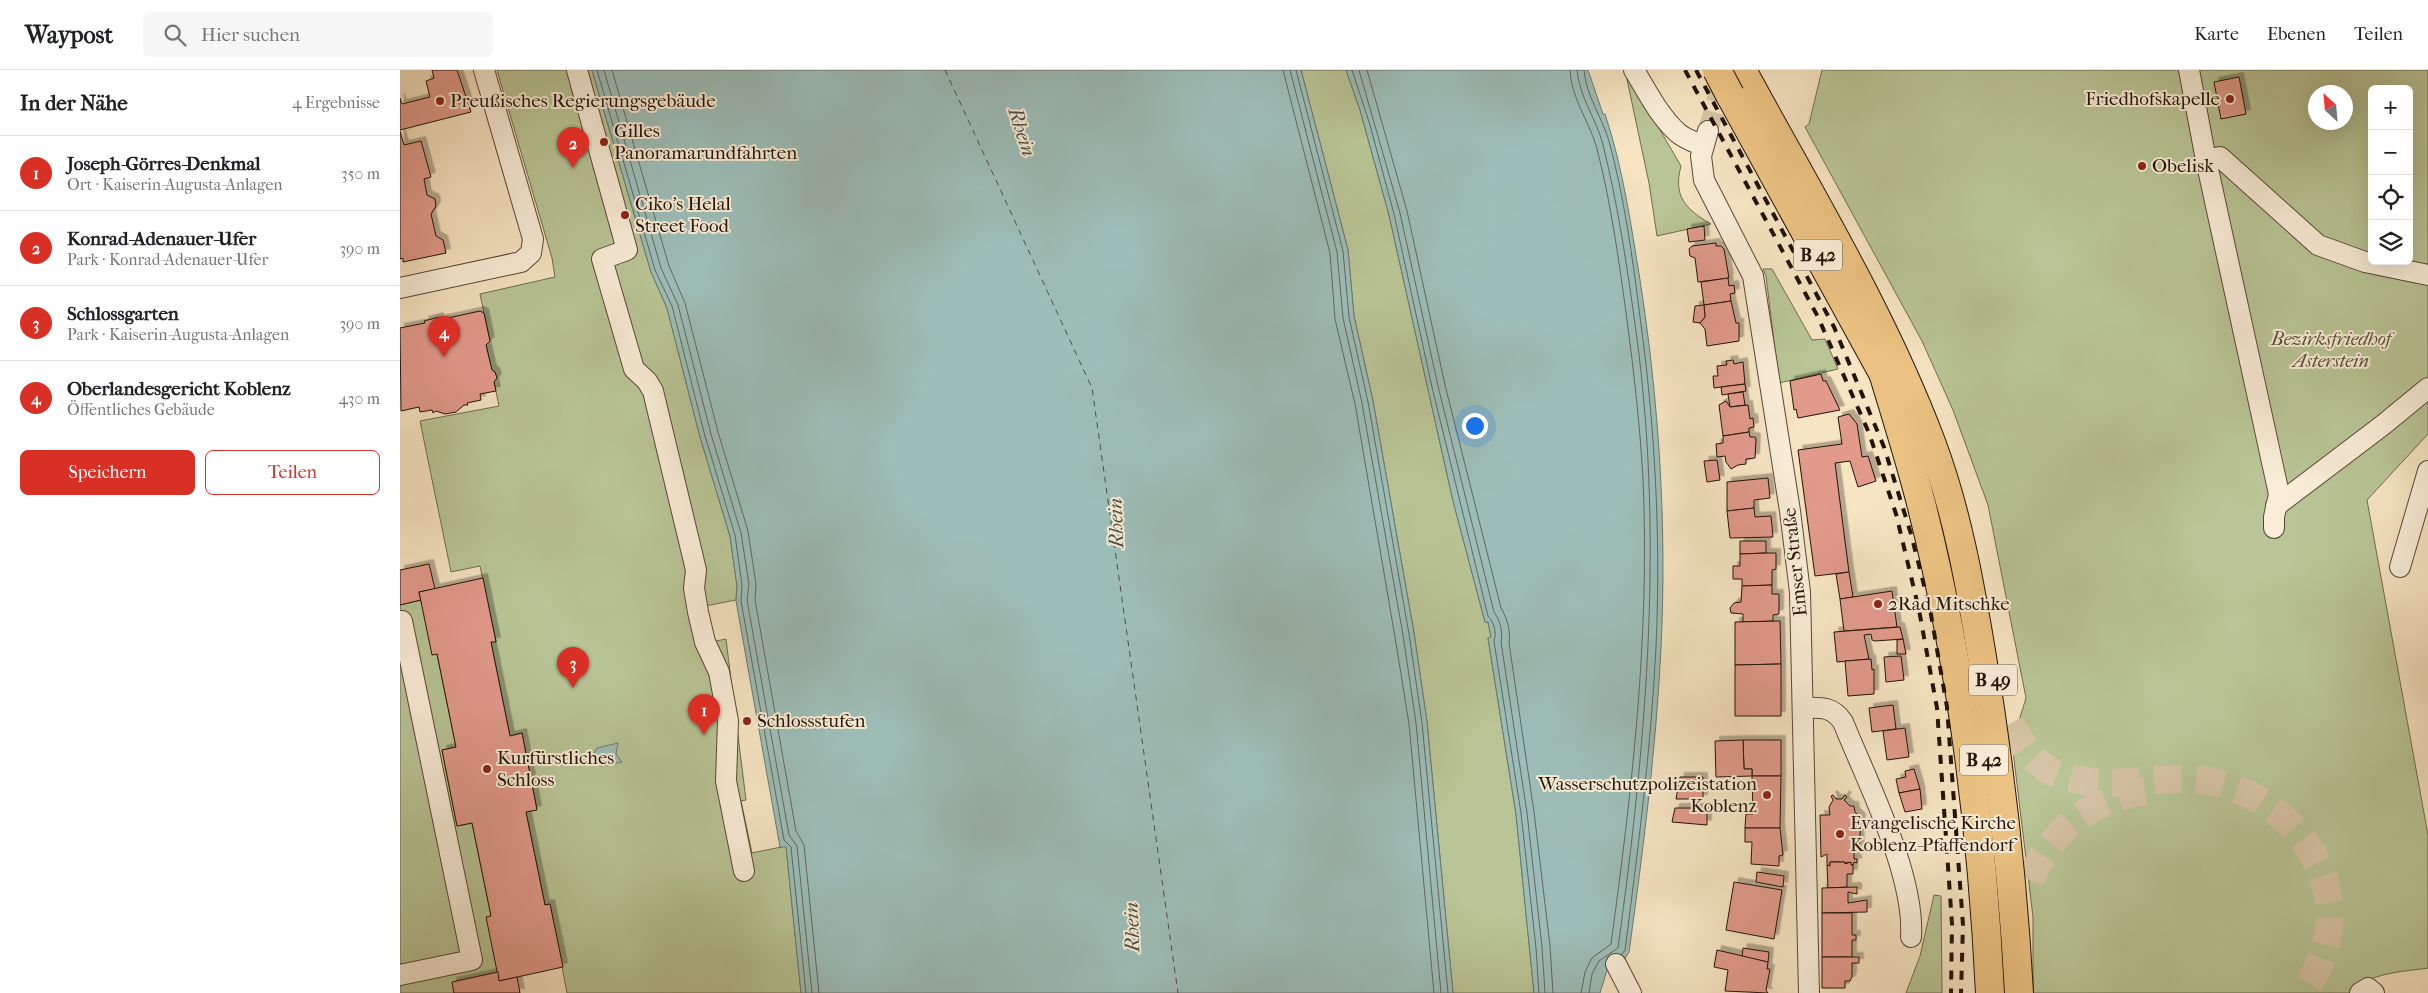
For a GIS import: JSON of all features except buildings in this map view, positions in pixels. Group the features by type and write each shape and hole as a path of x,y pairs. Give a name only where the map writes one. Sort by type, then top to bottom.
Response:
{"highway":[{"name":"B 42","path":"1717,70 1884,376 1905,419 1924,466 1943,529 1960,606 1976,703 1998,872 2007,993"},
{"name":"B 42","path":"1742,70 1878,322 1915,402 1948,494 1962,550 2002,784 2016,935 2019,993"},
{"path":"1884,376 1920,499 1941,586 1956,669 1977,820 1987,918 1990,993"},
{"name":"B 49","path":"1978,636 2010,724"},
{"path":"2016,935 2030,880"}],"street":[{"path":"400,288 521,262 531,252 533,240 484,70"},
{"path":"577,70 627,250 602,259 634,369 647,381 654,391 696,570 694,588 698,612 706,642 719,672 728,721 726,781 744,872"},
{"name":"Emser Straße","path":"1634,70 1653,102 1679,134 1705,139 1701,165 1704,180 1753,276 1790,511 1800,592 1809,993"},
{"path":"2188,70 2279,494 2274,528"},
{"path":"2206,160 2220,157 2318,245 2366,262 2428,275"},
{"path":"2276,506 2383,425 2428,388"},
{"path":"2400,567 2428,471"},
{"path":"400,622 402,621 472,960 400,975"},
{"path":"1804,708 1828,708 1836,713 1843,722 1902,874 1912,923 1911,938"},
{"path":"1616,964 1631,993"},
{"path":"2360,993 2368,988 2374,993"}],"green space":[{"path":"497,70 592,70 651,272 667,308 700,437 730,536 737,586 736,600 705,606 711,642 726,639 746,800 741,801 752,853 786,846 801,993 567,993 550,904 545,905 526,812 537,809 522,733 510,736 491,642 496,641 480,566 451,572 420,421 499,406 494,382 497,378 492,370 486,345 490,341 480,294 555,277 552,258"},
{"path":"1301,70 1346,70 1360,110 1389,215 1453,501 1485,622 1488,622 1491,637 1488,638 1516,814 1534,993 1453,993 1427,722 1414,633 1373,401 1354,316 1348,250"},
{"path":"1625,70 1681,166 1679,186 1683,201 1694,213 1711,224 1657,236 1649,183"},
{"name":"Bezirksfriedhof Asterstein","path":"1822,70 2428,70 2428,434 2367,500 2428,835 2428,968 2377,977 2358,986 2351,993 2033,993 2033,917 2012,743 2026,698 1988,505 1953,410 1922,341 1805,127 1809,124"},
{"path":"1763,269 1772,269 1812,340 1825,339 1838,369 1779,383 1766,276"},
{"path":"421,600 437,654 456,747 442,750 457,826 472,823 491,916 498,972 452,982 454,993 400,993 400,605"},
{"path":"1934,895 1941,896 1942,993 1906,993 1920,956"}],"water":[{"name":"Rhein","path":"592,70 1301,70 1348,250 1354,316 1373,401 1414,633 1427,722 1453,993 801,993 786,847 780,847 736,601 737,586 730,536 700,437 667,308 651,272"},
{"path":"1346,70 1588,70 1611,134 1630,218 1647,326 1660,464 1663,602 1659,686 1652,762 1629,952 1624,960 1608,967 1600,993 1534,993 1516,814 1488,638 1491,637 1488,622 1485,622 1453,501 1389,215 1360,110"},
{"path":"618,743 616,754 622,762 601,766 594,761 593,755 597,748"}],"ferry route":[{"path":"945,70 1092,388 1178,993"}],"tunnel":[{"path":"1708,131 1724,74"},
{"path":"2010,724 2038,762 2045,768 2062,776 2077,780 2108,783 2171,779 2209,781 2232,787 2253,797 2272,809 2290,824 2305,842 2316,861 2325,883 2330,912 2327,941 2323,954 2318,968 2302,993"},
{"path":"2030,880 2050,846 2075,820 2107,802 2125,795 2145,791"}],"railway":[{"path":"1685,70 1818,317 1869,433 1896,514 1919,610 1937,708 1952,924 1951,993"},
{"path":"1696,70 1834,327 1884,447 1911,534 1930,609 1947,707 1963,925 1961,993"}],"place":[{"name":"Friedhofskapelle","path":"2230,99"},
{"name":"Preußisches Regierungsgebäude","path":"440,101"},
{"name":"Gilles Panoramarundfahrten","path":"604,142"},
{"name":"Obelisk","path":"2142,166"},
{"name":"Konrad-Adenauer-Ufer","path":"573,168"},
{"name":"Ciko's Helal Street Food","path":"625,215"},
{"name":"Oberlandesgericht Koblenz","path":"444,357"},
{"name":"2Rad Mitschke","path":"1878,604"},
{"name":"Schlossgarten","path":"573,688"},
{"name":"Schlossstufen","path":"747,721"},
{"name":"Joseph-Görres-Denkmal","path":"704,735"},
{"name":"Kurfürstliches Schloss","path":"487,769"},
{"name":"Wasserschutzpolizeistation Koblenz","path":"1767,795"},
{"name":"Evangelische Kirche Koblenz-Pfaffendorf","path":"1840,834"}]}
